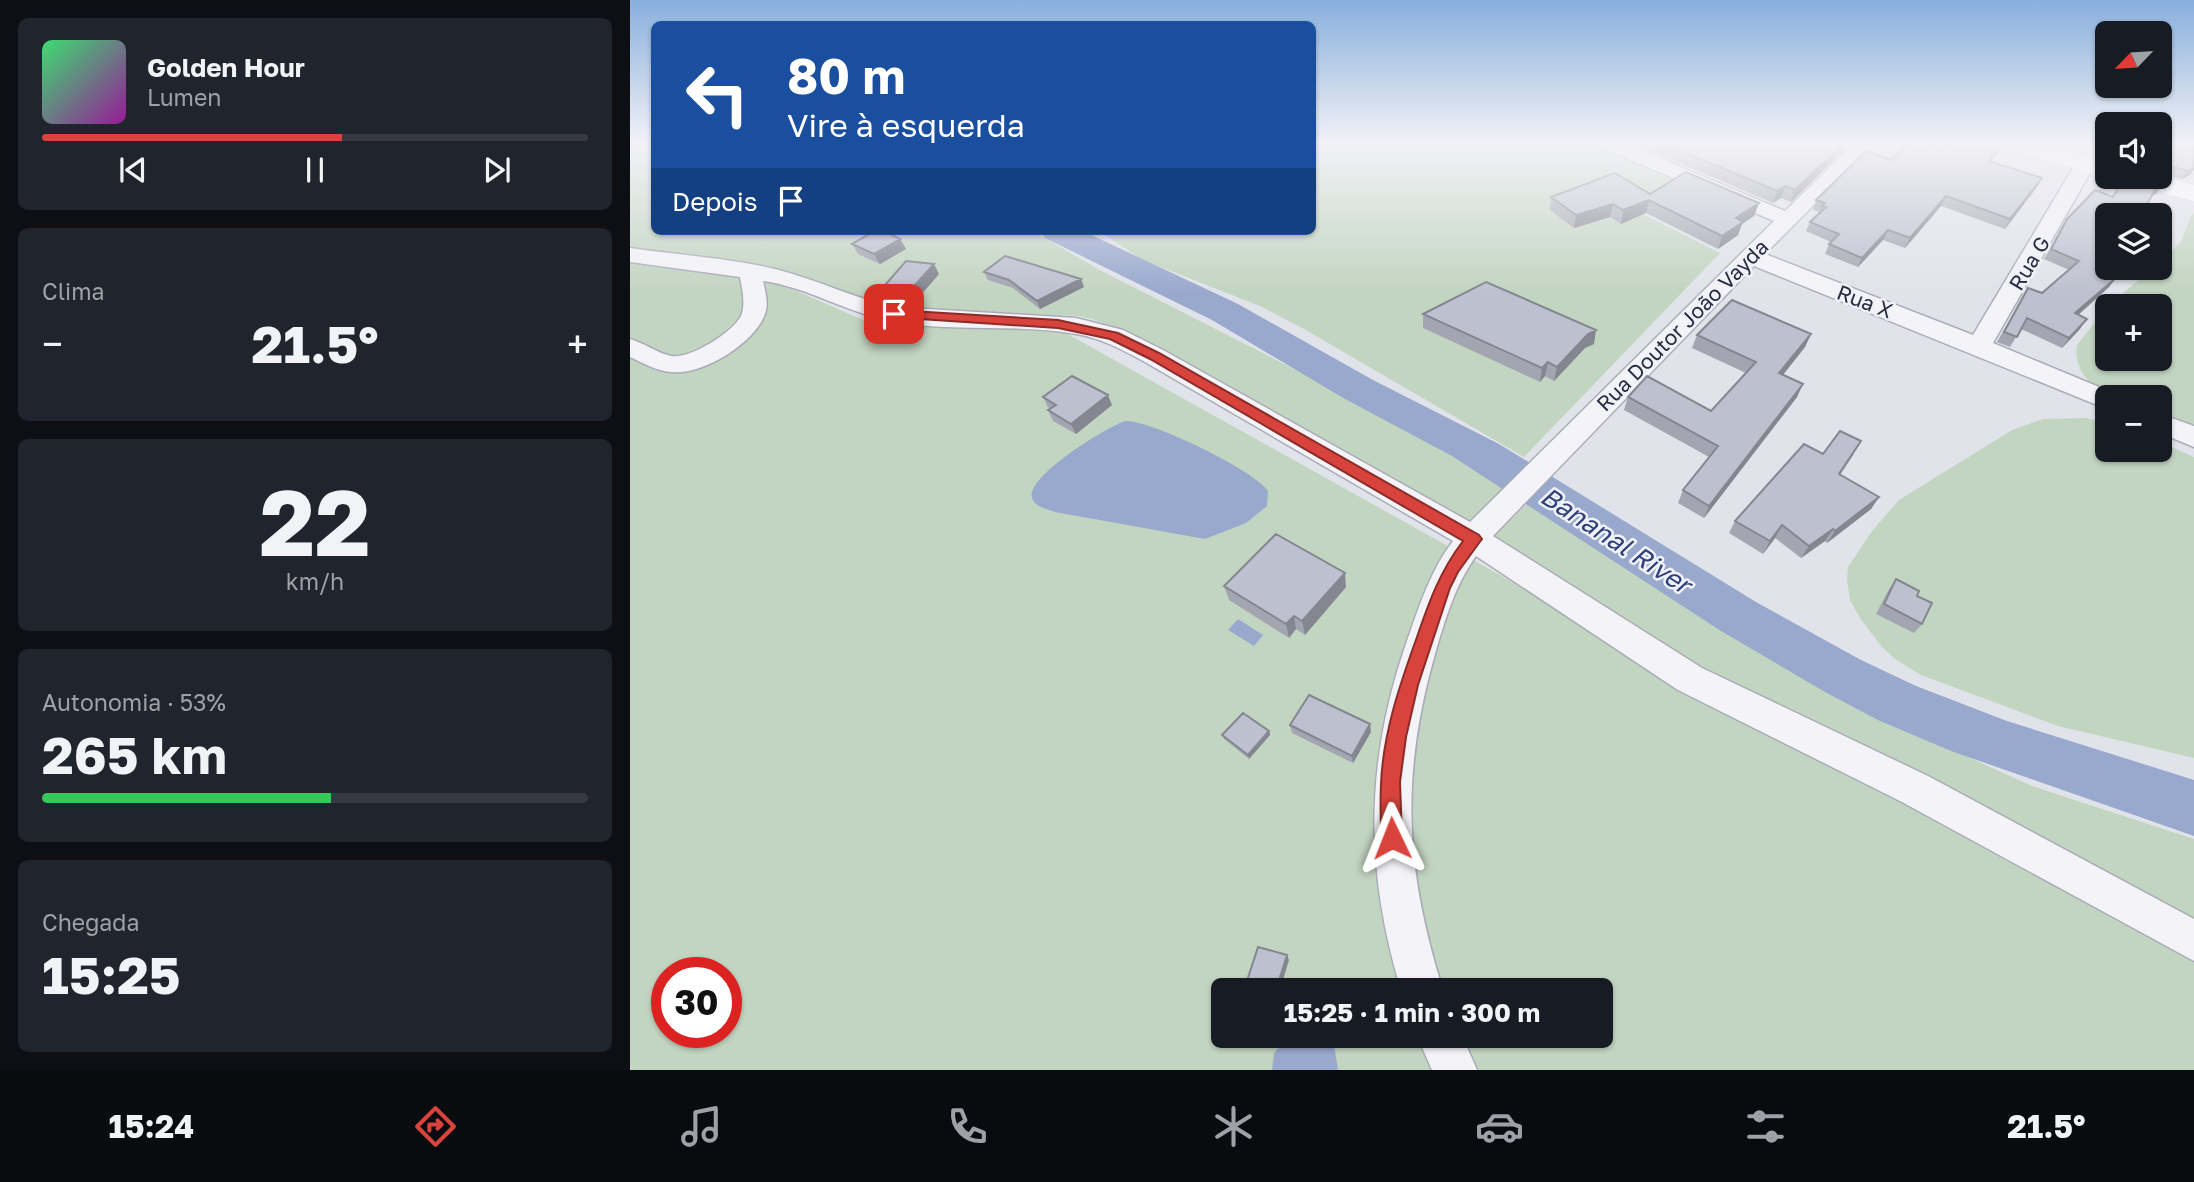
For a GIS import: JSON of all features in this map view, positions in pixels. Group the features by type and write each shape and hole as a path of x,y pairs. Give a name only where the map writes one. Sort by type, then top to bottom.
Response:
{"street":[{"path":"1725,193 1787,219"},
{"name":"Rua Doutor João Vayda","path":"1419,978 1402,914 1393,857 1391,782 1397,737 1426,630 1452,568 1484,528 1560,449 1814,193"},
{"name":"Rua G","path":"1979,346 2076,193"},
{"path":"630,255 750,271 801,283 877,311 1058,324 1114,336 1484,528 1690,678 1916,789 2194,941"},
{"name":"Rua X","path":"1750,256 2095,395"},
{"path":"630,347 671,364 685,363 716,349 742,330 752,317 756,305 750,271"},
{"path":"2172,427 2194,437"},
{"path":"1445,1048 1455,1070"}],"green space":[{"path":"630,193 651,193 651,235 1040,235 1098,269 1300,372 1510,487 1473,524 1128,335 1092,319 1078,316 889,308 768,266 630,248"},
{"path":"1316,193 1666,193 1639,212 1720,253 1524,457 1260,306 1143,260 1104,235 1316,235"},
{"path":"2194,214 2194,428 2172,420 2172,385 2095,385 2095,387 2085,377 2076,353 2077,345 2095,322 2095,371 2172,371 2172,294 2122,294 2138,280 2172,280 2172,250 2181,242 2191,215"},
{"path":"630,262 778,283 868,322 1064,332 2194,962 2194,1070 630,1070"},
{"path":"2086,418 2095,421 2095,462 2172,462 2172,447 2194,457 2194,758 2058,726 1921,675 1895,659 1882,647 1850,600 1848,567 1872,531 1899,500 2012,430 2043,419"},
{"path":"1533,498 1749,645 1878,716 2032,786 2194,839 2194,921 1704,676 1490,540"}],"water":[{"path":"1125,421 1178,437 1223,459 1259,482 1268,491 1267,506 1246,523 1205,539 1055,512 1036,504 1032,498 1041,478 1086,442"},
{"path":"1238,619 1263,635 1254,646 1228,630"},
{"path":"1334,1048 1338,1070 1272,1070 1277,1049"}],"building":[{"path":"1562,193 1735,193 1759,203 1736,218 1743,222 1722,236 1649,200 1623,210 1613,204 1576,215 1551,197"},
{"path":"1823,193 2030,193 2010,219 1946,196 1910,238 1888,230 1862,258 1829,244 1839,234 1810,222 1826,207 1822,206 1825,203 1816,200"},
{"path":"2092,193 2113,197 2115,193 2153,193 2148,203 2095,203 2095,280 2114,280 2075,313 2087,319 2069,338 2027,318 2017,337 2004,332 2028,288 2042,293 2079,261 2051,249 2067,219"},
{"path":"868,235 892,235 900,239 874,254 852,244"},
{"path":"1005,256 1081,279 1037,301 1009,280 984,272"},
{"path":"906,261 934,264 906,295 879,292"},
{"path":"1486,282 1596,330 1588,334 1557,367 1548,362 1542,368 1423,314"},
{"path":"1732,300 1811,334 1779,373 1803,384 1709,506 1683,490 1718,446 1628,397 1647,376 1711,411 1756,362 1697,335"},
{"path":"1072,376 1108,395 1071,424 1048,410 1056,405 1043,397"},
{"path":"1840,431 1861,441 1839,474 1879,497 1835,531 1833,529 1809,546 1782,525 1770,541 1735,521 1804,444 1823,454"},
{"path":"1276,534 1345,573 1302,621 1294,616 1286,624 1224,586"},
{"path":"1896,579 1919,591 1917,596 1932,603 1922,624 1884,604"},
{"path":"1309,695 1370,724 1352,756 1290,725"},
{"path":"1243,713 1269,731 1248,755 1222,735"},
{"path":"1258,947 1287,955 1280,978 1248,978"}],"waterway":[{"name":"Bananal River","path":"1065,235 1225,312 1359,390 1484,455 1738,616 1843,676 1897,703 1970,733 2194,808"}],"route":[{"path":"894,314 1058,324 1114,336 1154,356 1474,539 1462,552 1442,588 1409,685 1397,737 1391,782 1392,838"}]}
